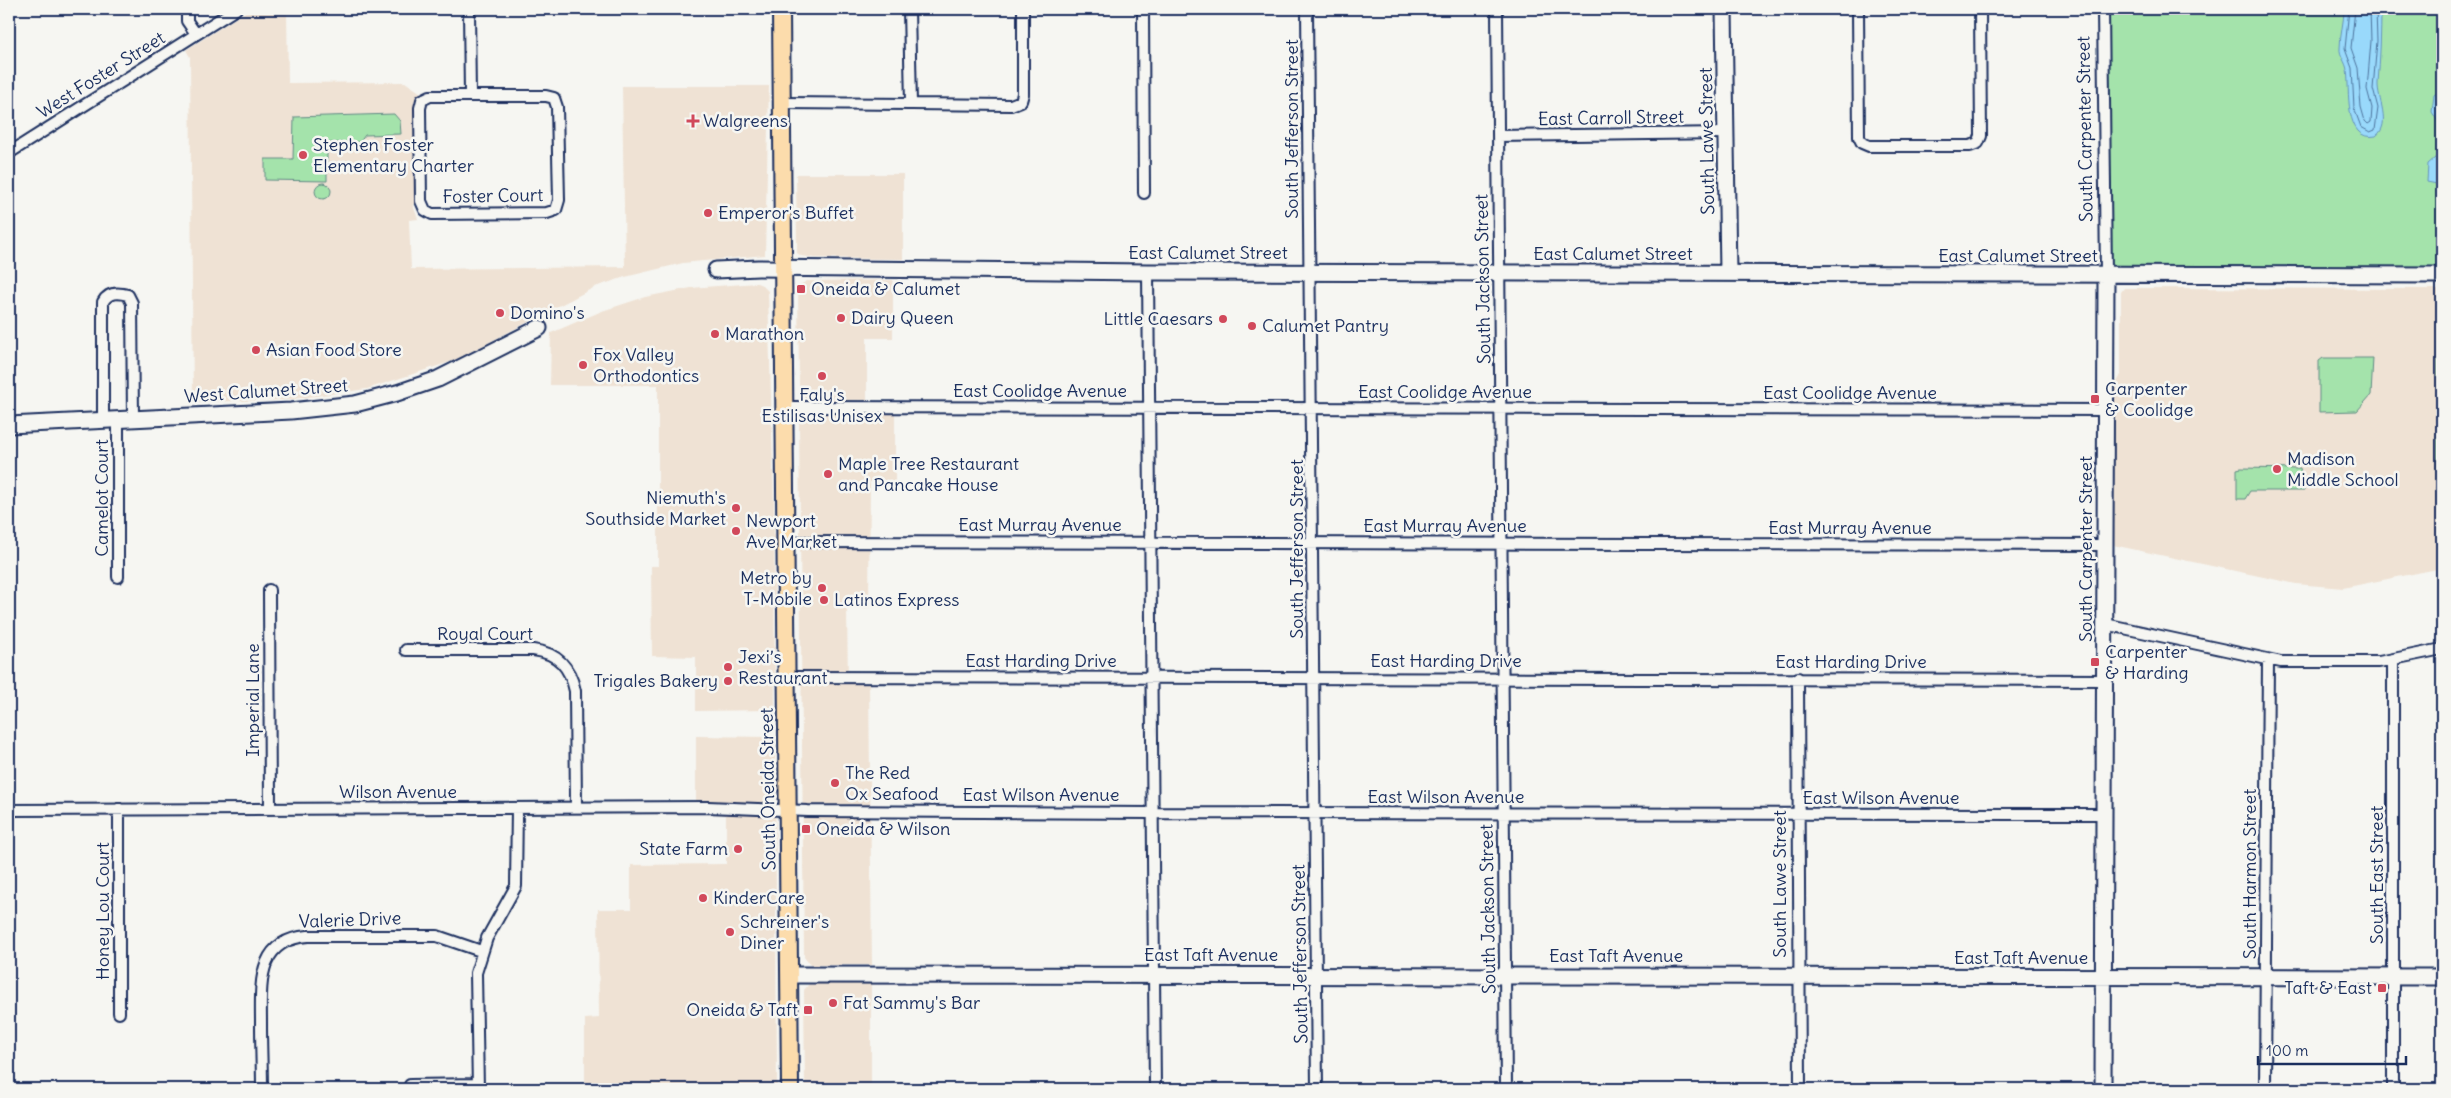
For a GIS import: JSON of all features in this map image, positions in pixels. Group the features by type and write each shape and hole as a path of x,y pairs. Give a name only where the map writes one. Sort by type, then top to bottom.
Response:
{"main road":[{"name":"South Oneida Street","path":"781,9 790,1089"},
{"name":"South Lawe Street","path":"1724,9 1728,273"},
{"name":"East Calumet Street","path":"784,269 2442,276"},
{"path":"716,270 784,269"},
{"name":"South Carpenter Street","path":"2103,1089 2106,275"},
{"name":"West Calumet Street","path":"9,424 312,410 376,399 438,379 539,328"},
{"name":"East Taft Avenue","path":"790,975 1316,974 2442,977"}],"street":[{"path":"187,9 187,21 196,34"},
{"name":"West Foster Street","path":"9,153 236,9"},
{"path":"469,9 470,96"},
{"path":"909,9 911,104"},
{"path":"782,103 1010,105 1022,100 1024,90 1022,9"},
{"path":"1143,9 1144,193"},
{"name":"South Jefferson Street","path":"1308,9 1317,1089"},
{"name":"South Jackson Street","path":"1497,9 1506,1089"},
{"path":"1858,9 1859,137 1862,143 1869,146 1970,146 1978,143 1981,136 1980,9"},
{"name":"South Carpenter Street","path":"2103,9 2106,275"},
{"name":"Foster Court","path":"430,96 470,96 546,96 554,98 557,107 559,200 556,210 547,213 432,214 424,210 421,201 420,103 430,96"},
{"name":"East Carroll Street","path":"1498,136 1726,133"},
{"path":"1148,272 1155,1089"},
{"name":"Camelot Court","path":"102,420 103,302 106,296 112,293 128,295 132,303 118,577"},
{"name":"East Coolidge Avenue","path":"785,407 2105,410"},
{"name":"East Murray Avenue","path":"786,542 2104,545"},
{"name":"Imperial Lane","path":"268,590 270,809"},
{"path":"2105,624 2268,660 2293,662 2379,662 2442,649"},
{"name":"Royal Court","path":"406,650 533,650 550,653 564,664 573,679 575,691 576,807"},
{"name":"South Harmon Street","path":"2265,1089 2268,660"},
{"name":"South East Street","path":"2393,660 2393,1089"},
{"name":"East Harding Drive","path":"787,677 1503,677 2105,680"},
{"name":"South Lawe Street","path":"1798,678 1800,1089"},
{"name":"Wilson Avenue","path":"9,810 576,807 788,809"},
{"path":"410,1085 478,1087 476,973 481,951 516,886 518,808"},
{"name":"Honey Lou Court","path":"119,809 119,1013"},
{"name":"East Wilson Avenue","path":"788,809 1152,813 2104,814"},
{"name":"Valerie Drive","path":"262,1089 262,974 269,955 284,941 295,937 308,936 426,935 448,938 481,951"}],"shaded area":[{"path":"250,9 287,9 288,83 405,82 421,93 414,101 414,208 418,219 409,220 411,269 625,267 622,86 769,86 765,255 683,263 625,277 595,287 453,361 367,389 286,400 193,402 190,57 186,50"},
{"path":"796,174 903,174 903,259 815,258 801,256 797,253"},
{"path":"893,280 893,338 867,338 867,400 813,400 803,397 799,387 798,286 807,281"},
{"path":"757,283 768,291 774,504 775,710 696,711 696,657 652,656 651,566 658,566 658,385 550,385 551,333 602,311 645,297 691,288"},
{"name":"Madison Middle School","path":"2124,288 2442,289 2442,568 2343,588 2296,584 2113,545 2111,393 2121,375 2121,292"},
{"path":"808,413 895,413 895,482 870,482 869,608 847,608 848,683 869,683 872,965 810,965 804,957 799,423 801,417"},
{"path":"696,736 775,737 777,1089 585,1089 585,1019 599,1018 598,909 631,909 631,865 726,864 726,815 696,813"},
{"path":"823,981 871,982 871,1089 805,1089 804,990 810,983"}],"green space":[{"path":"2103,9 2442,9 2442,276 2106,275"},
{"path":"394,114 400,121 401,134 365,135 360,142 327,143 327,181 265,180 265,159 293,159 294,117"},
{"path":"323,183 329,185 331,191 329,197 323,199 317,197 315,191 317,185"},
{"path":"2438,343 2442,343 2442,505 2437,505"},
{"path":"2323,358 2373,358 2371,395 2357,411 2319,412 2319,361"},
{"path":"2237,469 2300,469 2304,491 2250,491 2245,499 2237,499"}],"water":[{"path":"2344,9 2381,9 2378,89 2383,111 2383,125 2381,131 2376,136 2365,136 2358,131 2353,123 2350,112 2347,70 2340,51"},
{"path":"2442,89 2442,128 2432,112 2434,95"},
{"path":"2442,152 2442,182 2437,184 2427,182 2428,164"}],"place":[{"name":"Walgreens","path":"693,121"},
{"name":"Stephen Foster Elementary Charter","path":"303,155"},
{"name":"Emperor's Buffet","path":"708,213"},
{"name":"Oneida & Calumet","path":"801,289"},
{"name":"Domino's","path":"500,313"},
{"name":"Dairy Queen","path":"841,318"},
{"name":"Little Caesars","path":"1223,319"},
{"name":"Calumet Pantry","path":"1252,326"},
{"name":"Marathon","path":"715,334"},
{"name":"Asian Food Store","path":"256,350"},
{"name":"Fox Valley Orthodontics","path":"583,365"},
{"name":"Faly's Estilisas Unisex","path":"822,376"},
{"name":"Carpenter & Coolidge","path":"2095,399"},
{"name":"Madison Middle School","path":"2277,469"},
{"name":"Maple Tree Restaurant and Pancake House","path":"828,474"},
{"name":"Niemuth's Southside Market","path":"736,508"},
{"name":"Newport Ave Market","path":"736,531"},
{"name":"Metro by T-Mobile","path":"822,588"},
{"name":"Latinos Express","path":"824,600"},
{"name":"Carpenter & Harding","path":"2095,662"},
{"name":"Jexi’s Restaurant","path":"728,667"},
{"name":"Trigales Bakery","path":"728,681"},
{"name":"The Red Ox Seafood","path":"835,783"},
{"name":"Oneida & Wilson","path":"806,829"},
{"name":"State Farm","path":"738,849"},
{"name":"KinderCare","path":"703,898"},
{"name":"Schreiner's Diner","path":"730,932"},
{"name":"Taft & East","path":"2382,988"},
{"name":"Fat Sammy's Bar","path":"833,1003"},
{"name":"Oneida & Taft","path":"808,1010"}]}
